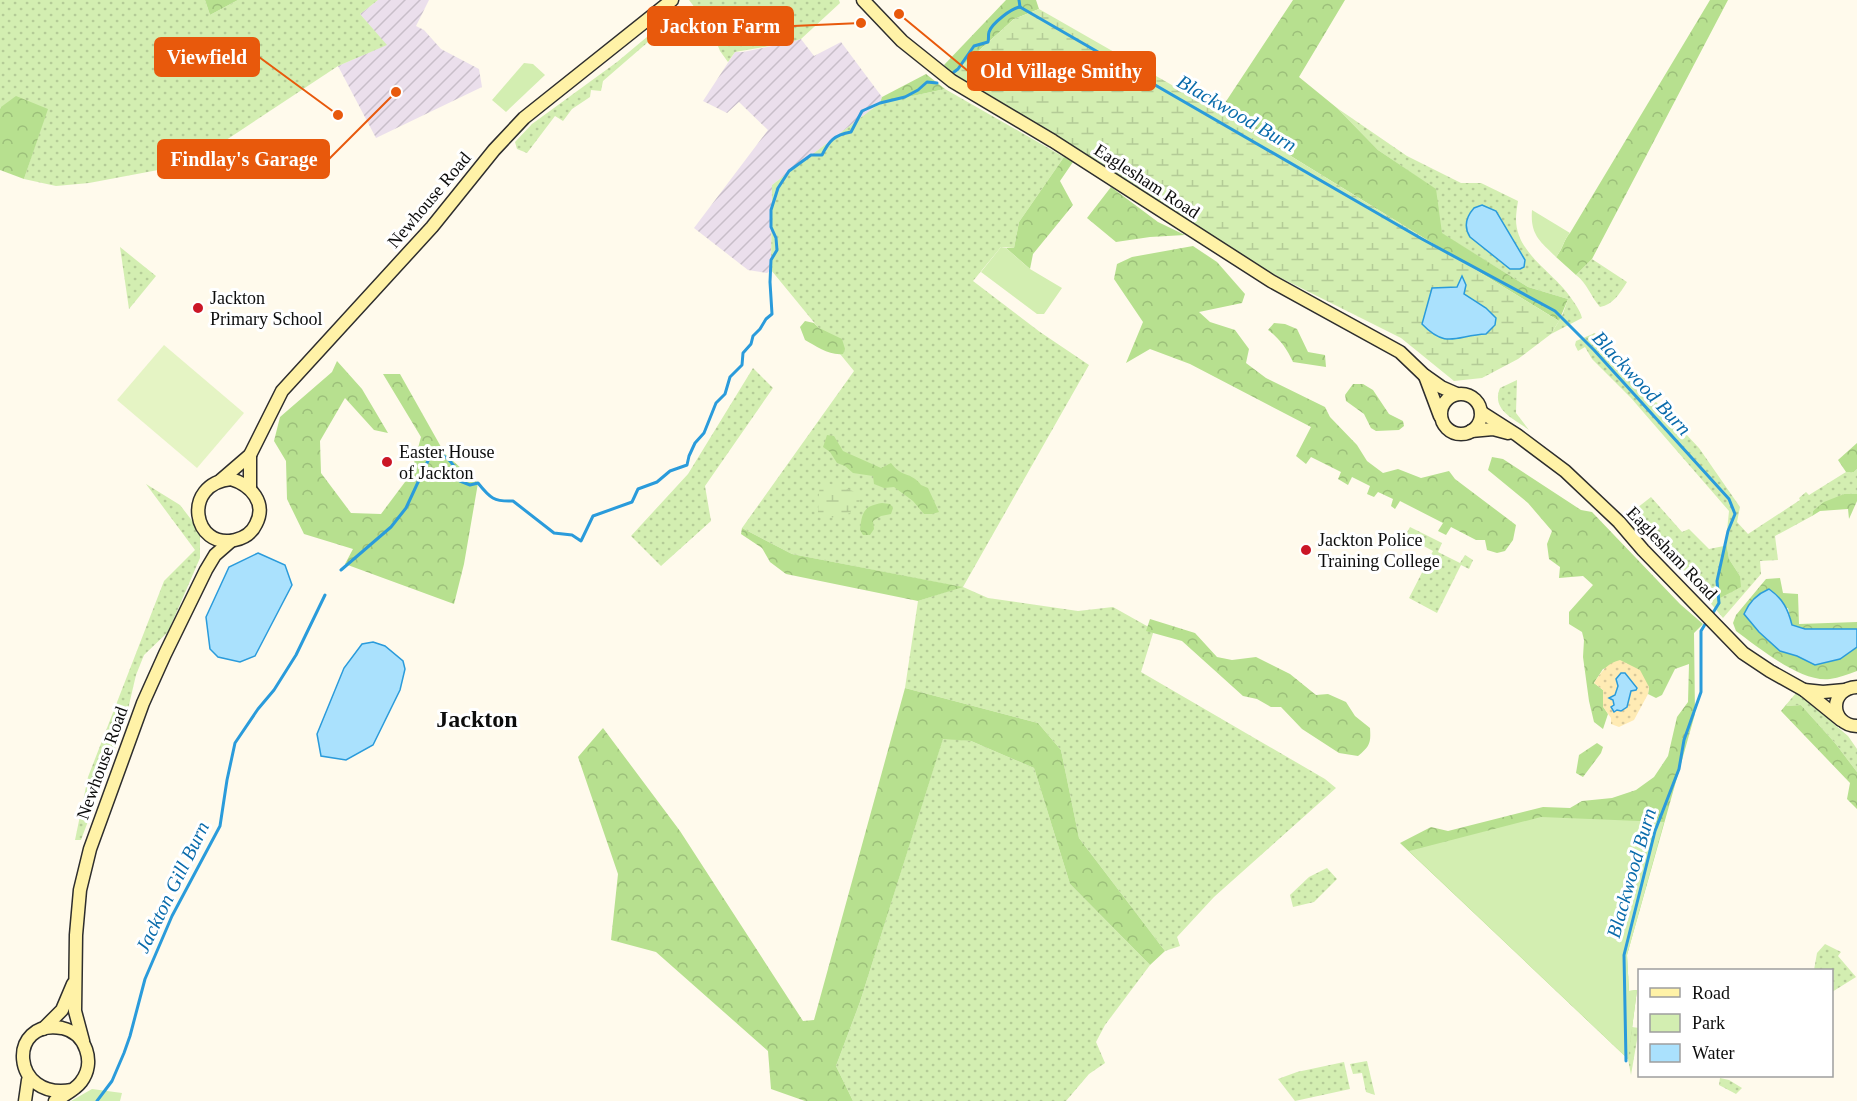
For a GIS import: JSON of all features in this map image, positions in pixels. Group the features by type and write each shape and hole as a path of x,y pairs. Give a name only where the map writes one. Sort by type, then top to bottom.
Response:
{"street":[{"name":"Newhouse Road","path":"221,480 250,455 282,391 432,227 501,142 524,118 672,0"},
{"name":"Eaglesham Road","path":"863,0 902,41 952,81 1053,141 1271,281 1400,352 1424,375"},
{"path":"1424,375 1441,387 1476,400 1481,412 1479,423 1472,431"},
{"path":"1424,375 1446,428 1454,433 1464,434 1493,429 1517,435"},
{"path":"1441,418 1442,405 1457,394"},
{"name":"Eaglesham Road","path":"1481,412 1517,435 1565,471 1619,522 1643,550 1743,653 1804,690 1849,723 1857,737"},
{"name":"Newhouse Road","path":"250,455 250,488"},
{"path":"231,479 241,482 256,496 259,505 257,521 249,533 241,539 231,541 214,539 199,520 199,500 204,491 221,480 231,479"},
{"name":"Newhouse Road","path":"206,570 207,532"},
{"name":"Newhouse Road","path":"83,1041 76,1019 76,936 80,890 90,849 143,703 206,570 215,555 231,541"},
{"path":"1804,690 1823,692 1853,688"},
{"path":"1849,723 1836,710 1836,704 1840,694 1853,688"},
{"name":"Newhouse Road","path":"43,1029 62,1010 75,981"},
{"path":"56,1101 72,1090 80,1083 86,1074 89,1063 88,1051 83,1041 75,1033 65,1028 43,1029 27,1043 23,1053 22,1064 25,1074 39,1090 50,1094 61,1094 72,1090"},
{"path":"25,1101 28,1080"}],"shaded area":[{"path":"378,0 429,0 416,26 424,30 441,49 479,69 482,87 376,138 338,66 386,45 360,14"},
{"path":"801,39 814,56 841,42 882,97 880,103 772,185 771,270 767,273 748,270 694,228 768,130 739,102 727,113 703,101 735,52"}],"green space":[{"path":"0,0 205,0 210,15 238,0 378,0 360,14 387,45 338,66 190,164 89,183 56,186 24,179 47,109 1,107 0,109"},
{"path":"205,0 238,0 210,15"},
{"path":"689,0 839,0 840,3 801,39 735,52 728,62 720,51 711,29"},
{"path":"1006,0 1036,0 1039,9 1014,19 953,74 944,65"},
{"path":"1293,0 1345,0 1299,77 1337,108 1378,150 1436,189 1442,233 1528,287 1568,299 1559,321 1219,112"},
{"path":"1710,0 1728,0 1592,259 1576,275 1556,257"},
{"path":"1039,9 1219,112 1559,321 1551,334 1518,359 1482,378 1454,381 1401,338 1271,273 953,74 1014,19"},
{"path":"666,21 673,23 679,29 671,36 668,32 658,39 655,36 603,81 601,91 591,90 590,97 572,109 563,121 555,116 527,153 517,149 515,142 532,124 617,62"},
{"path":"524,63 533,64 545,75 506,112 492,100"},
{"path":"926,74 945,89 880,103 882,97"},
{"path":"945,89 1064,157 1019,222 1014,248 1001,247 973,281 1040,332 1089,365 963,587 988,598 1078,611 1113,607 1154,630 1141,672 1325,779 1336,788 1214,897 1177,937 1180,946 1165,951 1079,838 1061,750 1038,723 905,688 918,601 961,587 792,554 742,528 854,371 771,270 772,185 880,103"},
{"path":"16,96 48,109 24,179 0,170 0,109"},
{"path":"1337,108 1407,156 1461,183 1481,183 1518,201 1516,219 1522,242 1537,262 1564,289 1582,318 1551,334 1562,316 1568,299 1528,287 1441,233 1435,189 1378,150"},
{"path":"1064,157 1073,162 1060,181 1073,205 1033,254 1030,269 1006,248 1014,248 1019,222"},
{"path":"1111,187 1158,222 1185,235 1116,242 1087,218"},
{"path":"1532,210 1570,233 1556,257 1534,232"},
{"path":"1193,246 1217,262 1245,294 1242,303 1199,312 1210,322 1235,330 1249,349 1246,363 1266,378 1325,407 1330,417 1357,445 1367,461 1383,473 1398,469 1421,478 1449,471 1455,479 1516,525 1513,540 1505,551 1497,553 1487,550 1485,540 1476,540 1451,527 1446,535 1438,531 1443,523 1400,501 1395,509 1391,506 1393,499 1378,492 1374,497 1367,494 1370,486 1352,477 1348,485 1338,479 1341,472 1311,457 1306,464 1296,456 1311,427 1190,364 1150,349 1126,363 1143,322 1114,279 1117,264 1132,257"},
{"path":"120,247 156,276 129,309"},
{"path":"1001,247 1006,248 1030,269 1062,288 1044,314 1037,314 981,272"},
{"path":"1592,259 1627,282 1619,294 1605,306 1600,307 1576,275"},
{"path":"805,321 814,323 819,328 842,339 845,349 843,354 828,352 805,340 800,327"},
{"path":"1274,323 1285,324 1297,329 1308,352 1325,355 1326,367 1293,362 1283,344 1268,330"},
{"path":"1595,333 1599,341 1699,448 1740,507 1737,522 1748,534 1800,500 1799,498 1806,492 1809,495 1846,472 1854,472 1857,469 1857,494 1844,494 1813,511 1812,516 1775,536 1778,560 1760,561 1761,574 1723,618 1697,587 1628,515 1651,497 1682,532 1689,529 1709,549 1724,546 1717,581 1740,576 1729,559 1726,541 1729,511 1631,398 1592,359 1585,347 1578,351 1576,341"},
{"path":"164,345 244,413 197,468 117,400"},
{"path":"337,361 362,389 388,433 374,430 345,398 320,441 321,473 351,513 381,514 411,474 421,437 383,374 400,374 445,454 478,483 464,564 454,604 345,564 353,549 304,534 287,499 286,461 274,441 280,417 332,372"},
{"path":"753,368 773,388 705,486 711,521 661,566 631,536 688,474"},
{"path":"1517,380 1516,413 1529,430 1505,413 1498,402 1500,388"},
{"path":"1353,384 1363,384 1373,390 1389,414 1403,421 1404,426 1399,430 1376,431 1371,428 1364,414 1346,401 1345,395"},
{"path":"827,435 834,436 843,451 881,468 891,463 899,471 914,478 928,488 939,512 924,514 913,501 894,487 884,488 874,484 873,476 853,473 837,463 830,452 823,447"},
{"path":"1857,443 1857,469 1854,472 1846,472 1838,460"},
{"path":"1492,457 1503,459 1581,510 1592,512 1680,604 1703,624 1694,633 1695,714 1627,955 1629,991 1637,990 1628,1059 1400,843 1431,827 1448,831 1543,807 1570,808 1582,801 1612,798 1636,790 1654,777 1668,756 1677,717 1688,702 1689,664 1675,669 1662,695 1656,698 1648,694 1649,687 1626,663 1603,669 1594,683 1603,690 1603,706 1608,714 1603,729 1594,722 1583,657 1582,632 1569,624 1569,612 1593,585 1583,576 1559,578 1560,567 1549,559 1547,544 1552,531 1528,503 1488,470"},
{"path":"827,483 856,492 860,497 859,504 854,504 850,513 838,517 830,518 818,513 820,485"},
{"path":"146,484 180,505 200,531 200,558 168,632 144,655 136,675 125,722 81,840 75,840 88,777 164,581 195,550"},
{"path":"1844,494 1857,494 1857,501 1849,519 1848,509 1820,511 1812,516 1813,511 1824,502"},
{"path":"882,503 890,504 893,508 891,514 873,521 874,529 870,535 863,535 860,530 865,511 871,506"},
{"path":"1410,527 1442,543 1438,552 1460,563 1465,555 1473,560 1469,569 1461,565 1437,613 1409,598 1433,551 1405,536"},
{"path":"742,528 792,554 963,587 918,601 786,574 770,562 762,548 741,534"},
{"path":"1726,541 1729,559 1740,576 1741,587 1718,599 1717,581"},
{"path":"1780,578 1783,593 1798,594 1799,624 1857,622 1857,629 1805,629 1792,625 1788,608 1745,614 1759,632 1780,651 1815,665 1840,659 1857,647 1857,671 1830,679 1819,679 1806,675 1780,662 1736,631 1733,623 1736,615 1766,579"},
{"path":"1150,619 1195,633 1217,657 1232,660 1256,657 1290,674 1316,695 1328,694 1346,702 1355,716 1370,728 1370,741 1367,747 1358,756 1339,753 1302,729 1281,707 1271,707 1257,699 1243,696 1182,641 1146,631"},
{"path":"905,688 1038,723 1061,750 1079,838 1165,951 1150,965 1070,884 1034,768 971,741 943,739 860,1002 836,1066 853,1101 805,1101 771,1089 768,1051 656,952 611,940 618,874 578,757 603,728 680,831 803,1021 814,1020"},
{"path":"1796,693 1828,716 1848,736 1857,749 1857,772 1801,705 1785,706"},
{"path":"1801,705 1857,772 1857,809 1847,799 1850,783 1781,711 1785,706"},
{"path":"943,738 971,741 1034,768 1070,884 1150,965 1105,1025 1096,1042 1105,1063 1089,1074 1066,1101 853,1101 836,1066 860,1002"},
{"path":"1597,743 1603,747 1601,753 1583,777 1576,773 1579,755"},
{"path":"1541,817 1664,822 1627,955 1629,991 1637,990 1628,1059 1409,851"},
{"path":"1327,868 1337,879 1314,902 1293,907 1290,895 1309,877"},
{"path":"1825,944 1841,952 1838,956 1856,977 1833,991 1833,969 1814,969 1817,953"},
{"path":"1632,1027 1638,1028 1631,1075 1628,1059"},
{"path":"1367,1061 1375,1095 1366,1092 1362,1073 1353,1074 1350,1064"},
{"path":"1344,1062 1350,1089 1295,1101 1278,1079 1297,1072"},
{"path":"1720,1078 1729,1080 1742,1088 1736,1094 1719,1085"},
{"path":"92,1089 122,1093 120,1101 71,1101"}],"sand":[{"path":"1620,660 1640,670 1649,687 1648,694 1634,720 1619,727 1611,724 1611,718 1603,707 1603,690 1594,683 1608,666"}],"water":[{"path":"1482,205 1496,211 1525,260 1524,267 1510,269 1470,237 1466,225 1467,218 1474,208"},
{"path":"1462,276 1466,285 1464,294 1486,308 1496,318 1495,325 1486,334 1452,339 1438,337 1422,324 1432,288 1457,287"},
{"path":"258,553 285,565 292,585 255,656 240,662 218,657 210,649 206,617 229,567"},
{"path":"1769,589 1784,605 1792,625 1805,629 1857,629 1857,647 1840,659 1815,665 1780,651 1759,632 1744,614 1754,599"},
{"path":"373,642 385,646 403,661 405,669 400,690 373,745 346,760 321,756 317,734 344,668 362,644"},
{"path":"1621,673 1625,673 1637,688 1631,691 1627,707 1614,712 1611,707 1614,705 1613,700 1609,698 1615,695 1618,686 1616,679"}],"waterway":[{"name":"Jackton Gill Burn","path":"1019,0 1020,7"},
{"name":"Blackwood Burn","path":"1020,7 1422,239 1555,311 1594,350 1729,499 1735,514 1728,531 1717,581 1719,603 1711,616"},
{"name":"Jackton Gill Burn","path":"954,72 974,46 988,42 989,32 998,20 1020,7"},
{"name":"Jackton Gill Burn","path":"341,570 391,527 406,508 433,450 451,462 460,481 470,485 478,483 493,498 513,501 554,533 572,535 581,541 593,516 632,502 638,489 657,482 670,471 687,465 695,443 704,433 716,403 725,394 730,377 742,365 743,353 751,344 753,336 772,314 771,260 777,250 776,238 771,227 771,210 778,188 789,171 811,155 822,155 833,139 851,132 862,111 880,103 905,97 927,82 937,83"},
{"name":"Jackton Gill Burn","path":"97,1101 112,1081 124,1053 145,979 172,916 220,826 235,743 274,690 296,655 325,595"},
{"name":"Blackwood Burn","path":"1626,1061 1624,955 1655,831 1679,769 1684,740 1701,692 1701,631 1707,621"}],"place":[{"name":"Old Village Smithy","path":"899,14"},
{"name":"Jackton Farm","path":"861,23"},
{"name":"Findlay's Garage","path":"396,92"},
{"name":"Viewfield","path":"338,115"},
{"name":"Jackton Primary School","path":"198,308"},
{"name":"Easter House of Jackton","path":"387,462"},
{"name":"Jackton Police Training College","path":"1306,550"}],"district":[{"name":"Jackton","path":"477,719"}]}
